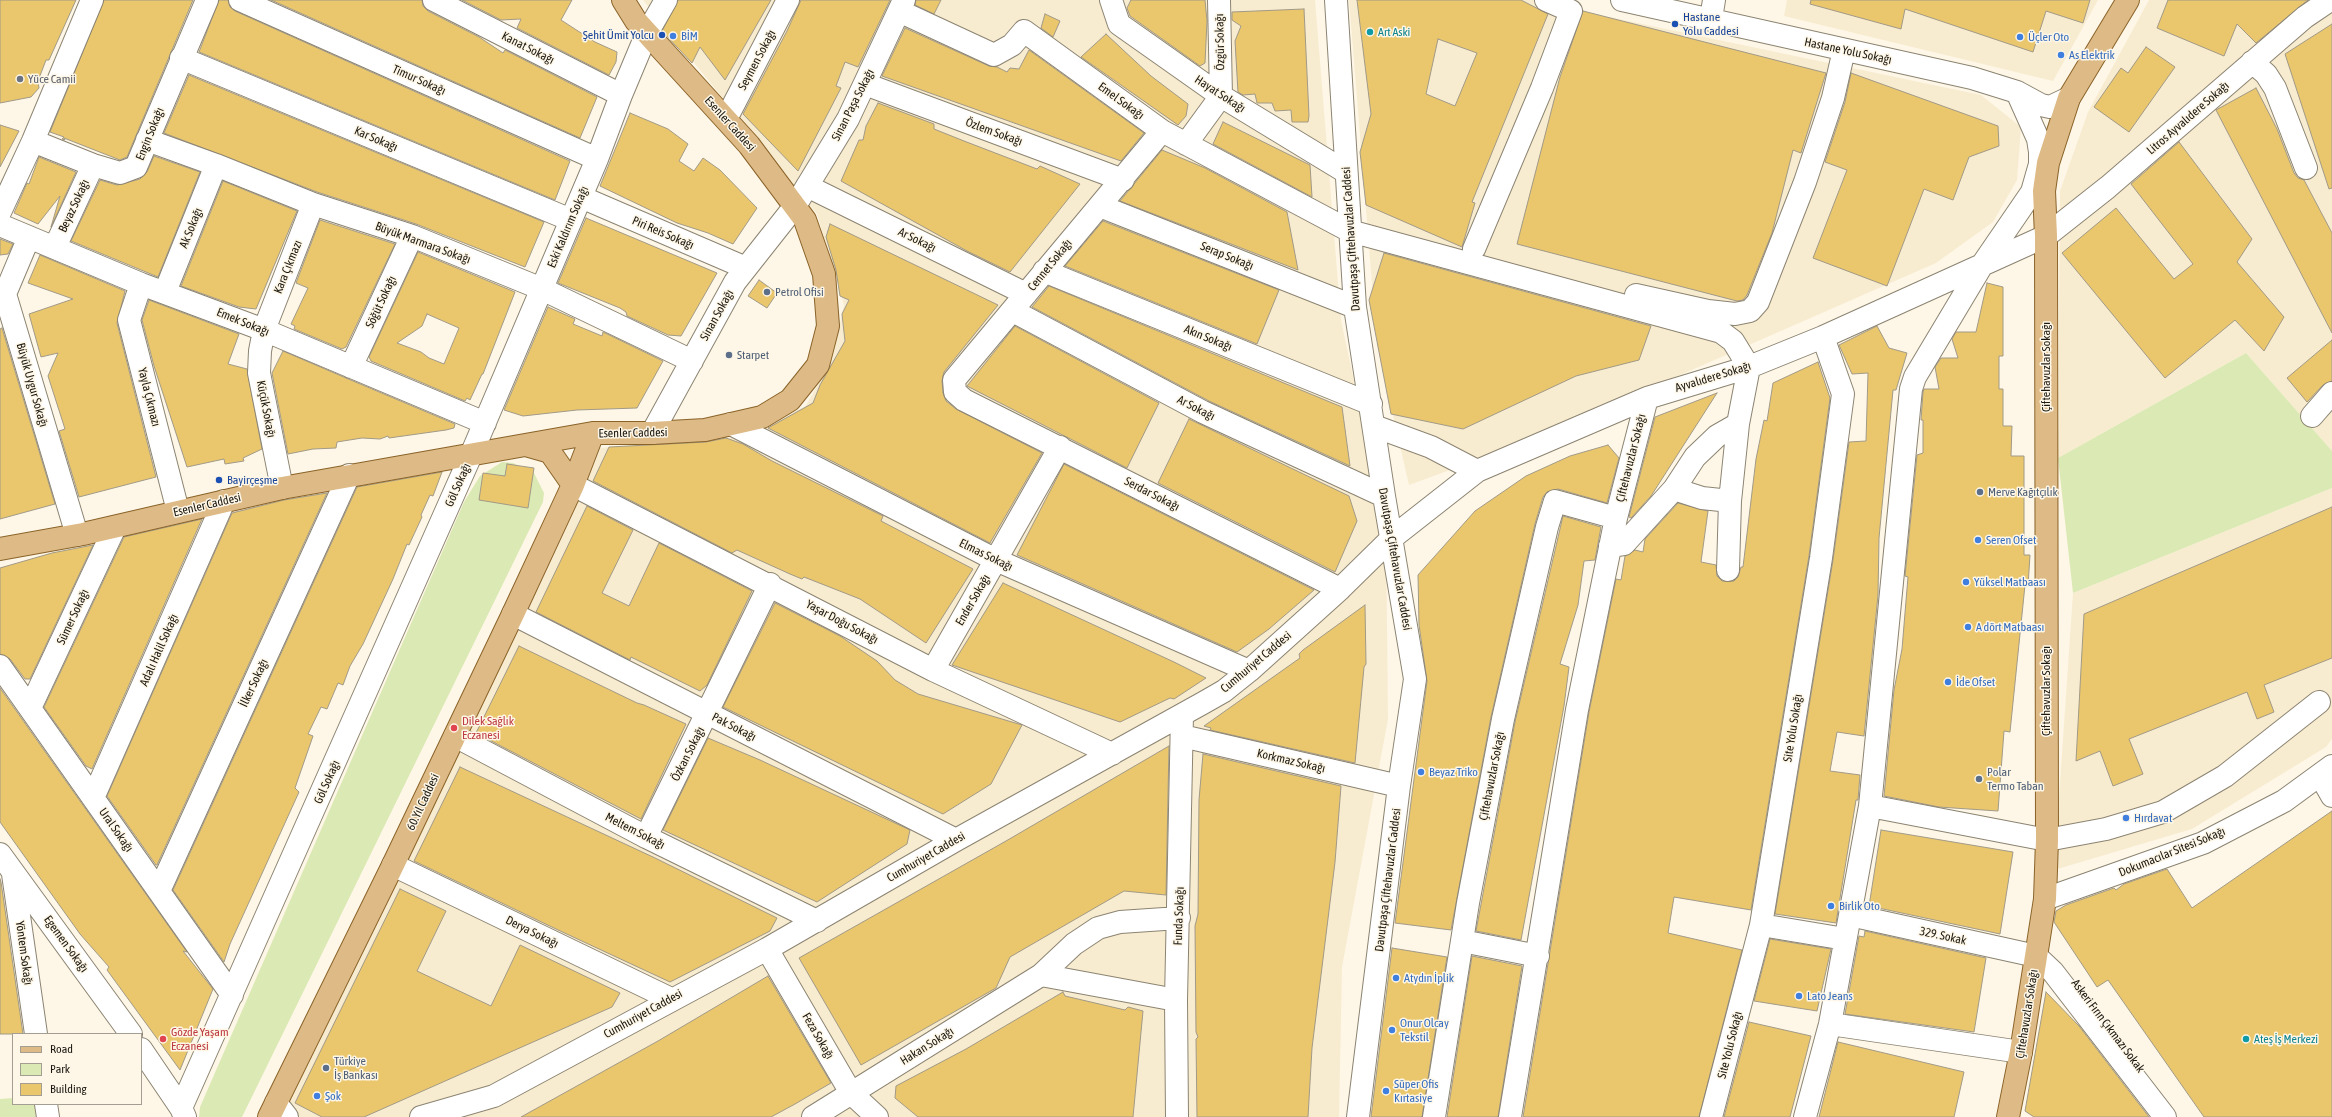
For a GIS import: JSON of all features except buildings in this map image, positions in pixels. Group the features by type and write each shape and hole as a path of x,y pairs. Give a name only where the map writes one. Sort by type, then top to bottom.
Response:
{"main road":[{"name":"Esenler Caddesi","path":"0,549 77,536 178,511 282,488 349,475 529,446 593,433 652,433 705,430 762,417 790,400 818,366 828,326 824,274 805,220 749,145 636,21 624,0"},
{"name":"Çiftehavuzlar Sokağı","path":"2011,1116 2045,899 2047,840 2046,236 2044,191 2048,163 2069,98 2128,0"},
{"name":"60.Yıl Caddesi","path":"277,1112 513,614 573,485 593,433"},
{"path":"529,446 550,452 573,485"}],"street":[{"path":"0,212 33,141 92,0"},
{"name":"Engin Sokağı","path":"33,141 93,165 120,173 136,167 181,58 207,0"},
{"name":"Timur Sokağı","path":"240,0 597,159"},
{"name":"Kanat Sokağı","path":"434,0 621,95"},
{"name":"Eski Kaldırım Sokağı","path":"472,455 597,159 621,95 647,33 666,0"},
{"name":"Seymen Sokağı","path":"726,119 788,0"},
{"name":"Hayat Sokağı","path":"1111,0 1119,24 1221,96 1346,172"},
{"name":"Özgür Sokağı","path":"1219,0 1221,96"},
{"name":"Davutpaşa Çiftehavuzlar Caddesi","path":"1336,0 1355,307 1384,496 1415,679 1399,786 1358,1117"},
{"path":"1474,249 1542,88 1572,11 1546,0"},
{"name":"Hastane Yolu Sokağı","path":"1622,0 1712,10 1844,50 1972,78 2017,92 2041,105 2050,106 2069,98"},
{"name":"Litros Ayvalıdere Sokağı","path":"2046,236 2108,187 2305,17 2330,0"},
{"name":"Sinan Paşa Sokağı","path":"795,206 848,119 902,5"},
{"name":"Emel Sokağı","path":"902,5 994,54 1012,45 1024,31 1162,131 1350,231 1721,332 1733,341 1749,367"},
{"path":"1636,294 1708,311 1735,314 1750,311 1758,302 1806,182 1833,98 1844,50"},
{"name":"Kar Sokağı","path":"181,58 571,220"},
{"path":"2252,62 2266,74 2275,88 2306,168"},
{"name":"Özlem Sokağı","path":"865,84 1123,180"},
{"path":"1804,1117 1830,1024 1870,806 1911,389 1915,377 1982,265 2024,205 2037,177 2040,152 2038,140 2017,92"},
{"path":"1186,144 1221,96"},
{"name":"Cennet Sokağı","path":"964,400 955,392 954,380 1020,303 1044,271 1123,180 1162,131"},
{"name":"Büyük Marmara Sokağı","path":"147,140 216,165 313,204 412,236 542,289 692,361"},
{"name":"Beyaz Sokağı","path":"55,247 93,165"},
{"name":"Ak Sokağı","path":"165,292 216,165"},
{"name":"Ar Sokağı","path":"807,186 1020,303 1204,412 1384,496"},
{"name":"Piri Reis Sokağı","path":"581,197 746,268"},
{"name":"Kara Çıkmazı","path":"264,330 313,204"},
{"path":"2024,205 2030,204 2038,207 2045,213"},
{"name":"Sinan Sokağı","path":"652,433 736,282 795,206"},
{"name":"Serap Sokağı","path":"1100,206 1355,307"},
{"name":"Emek Sokağı","path":"0,225 141,284 264,330 485,423"},
{"name":"Söğüt Sokağı","path":"351,367 412,236"},
{"name":"Ayvalıdere Sokağı","path":"1392,537 1477,471 1647,398 1749,367 1823,336 2046,236"},
{"name":"Büyük Uygur Sokağı","path":"29,237 5,294 77,536"},
{"name":"Akın Sokağı","path":"1044,271 1371,404"},
{"name":"Yayla Çıkmazı","path":"141,284 129,320 178,511"},
{"name":"Küçük Sokağı","path":"264,330 260,351 259,373 282,488"},
{"name":"Site Yolu Sokağı","path":"1711,1117 1760,926 1821,558 1840,430 1843,394 1823,336"},
{"path":"1728,570 1730,501 1738,424 1749,367"},
{"path":"2312,416 2332,393"},
{"name":"Çiftehavuzlar Sokağı","path":"1510,1117 1578,710 1616,518 1647,398"},
{"name":"Serdar Sokağı","path":"964,400 1340,589"},
{"name":"Elmas Sokağı","path":"731,424 996,560 1249,671"},
{"path":"1610,546 1624,544 1674,489 1695,457 1717,436 1738,424"},
{"path":"1374,426 1431,447 1477,471"},
{"name":"Ender Sokağı","path":"933,670 1060,447"},
{"name":"Göl Sokağı","path":"183,1112 232,995 472,455"},
{"name":"İlker Sokağı","path":"159,891 349,475"},
{"name":"Yaşar Doğu Sokağı","path":"573,485 770,584 933,670 1112,754"},
{"path":"1674,489 1702,498 1730,501"},
{"name":"Adalı Halil Sokağı","path":"93,798 224,501"},
{"name":"Çiftehavuzlar Sokağı","path":"1434,1117 1468,903 1503,719 1547,528 1555,501 1616,518"},
{"name":"Sümer Sokağı","path":"30,708 115,527"},
{"name":"Cumhuriyet Caddesi","path":"421,1117 494,1096 817,921 956,840 1112,754 1182,726 1249,671 1340,589 1392,537"},
{"name":"Özkan Sokağı","path":"646,837 708,714 770,584"},
{"name":"Pak Sokağı","path":"513,614 956,840"},
{"name":"Ural Sokağı","path":"0,666 232,995"},
{"path":"1870,806 2047,840 2106,829 2163,812 2225,776 2319,702"},
{"name":"Korkmaz Sokağı","path":"1182,726 1399,786"},
{"name":"Funda Sokağı","path":"1177,1117 1176,1000 1179,918 1182,726"},
{"name":"Meltem Sokağı","path":"455,736 646,837 817,921"},
{"path":"2284,802 2332,750"},
{"path":"2326,770 2332,796"},
{"name":"Dokumacılar Sitesi Sokağı","path":"2045,899 2203,843 2284,802 2326,770"},
{"name":"Egemen Sokağı","path":"0,854 130,1033"},
{"name":"Derya Sokağı","path":"393,865 671,999"},
{"name":"Yöntem Sokağı","path":"13,871 36,1033"},
{"name":"329. Sokak","path":"1850,915 2038,946"},
{"name":"Hakan Sokağı","path":"813,1117 1041,975 1074,944 1098,928 1120,922 1179,918"},
{"path":"1760,926 1845,939"},
{"path":"1462,941 1538,956"},
{"path":"2038,946 2053,972 2165,1117"},
{"name":"Askeri Fırın Çıkmazı Sokak","path":"2038,946 2176,1117"},
{"name":"Feza Sokağı","path":"767,948 851,1093 878,1117"},
{"path":"1041,975 1176,1000"},
{"path":"1830,1024 2021,1052"},
{"path":"142,1050 183,1112"},
{"path":"46,1105 48,1117"}],"shaded area":[{"path":"643,0 1315,0 1341,320 1386,531 1388,719 1342,967 1339,1117 279,1117 599,448 727,439 805,407 832,360 844,305 817,214"},
{"path":"1349,0 1559,0 1590,13 1981,95 2021,127 2017,180 1993,222 1936,263 1532,440 1409,485 1377,345"},
{"path":"1787,0 2098,0 2053,81 1784,16"},
{"path":"2149,0 2332,0 2332,451 2246,353 2058,458 2060,191 2088,112"},
{"path":"2332,488 2332,739 2326,747 2192,829 2054,870 2073,593"}],"green space":[{"path":"2246,353 2332,451 2332,488 2073,593 2058,458"},
{"path":"502,462 513,463 534,473 544,493 543,502 242,1117 199,1117 200,1107 464,502 480,476"},
{"path":"12,1098 12,1105 35,1105 36,1117 0,1117 0,1099"}],"place":[{"name":"Hastane Yolu Caddesi","path":"1675,24"},
{"name":"Art Aski","path":"1370,32"},
{"name":"Şehit Ümit Yolcu","path":"662,35"},
{"name":"BİM","path":"673,36"},
{"name":"Üçler Oto","path":"2020,37"},
{"name":"As Elektrik","path":"2061,55"},
{"name":"Yüce Camii","path":"20,79"},
{"name":"Petrol Ofisi","path":"767,292"},
{"name":"Starpet","path":"729,355"},
{"name":"Bayirçeşme","path":"219,480"},
{"name":"Merve Kağıtçılık","path":"1980,492"},
{"name":"Seren Ofset","path":"1978,540"},
{"name":"Yüksel Matbaası","path":"1966,582"},
{"name":"A dört Matbaası","path":"1968,627"},
{"name":"İde Ofset","path":"1948,682"},
{"name":"Dilek Sağlık Eczanesi","path":"454,728"},
{"name":"Beyaz Triko","path":"1421,772"},
{"name":"Polar Termo Taban","path":"1979,779"},
{"name":"Hırdavat","path":"2126,818"},
{"name":"Birlik Oto","path":"1831,906"},
{"name":"Atydın İplik","path":"1396,978"},
{"name":"Lato Jeans","path":"1799,996"},
{"name":"Onur Olcay Tekstil","path":"1392,1030"},
{"name":"Gözde Yaşam Eczanesi","path":"163,1039"},
{"name":"Ateş İş Merkezi","path":"2246,1039"},
{"name":"Türkiye İş Bankası","path":"326,1068"},
{"name":"Süper Ofis Kırtasiye","path":"1386,1091"},
{"name":"Şok","path":"317,1096"}]}
